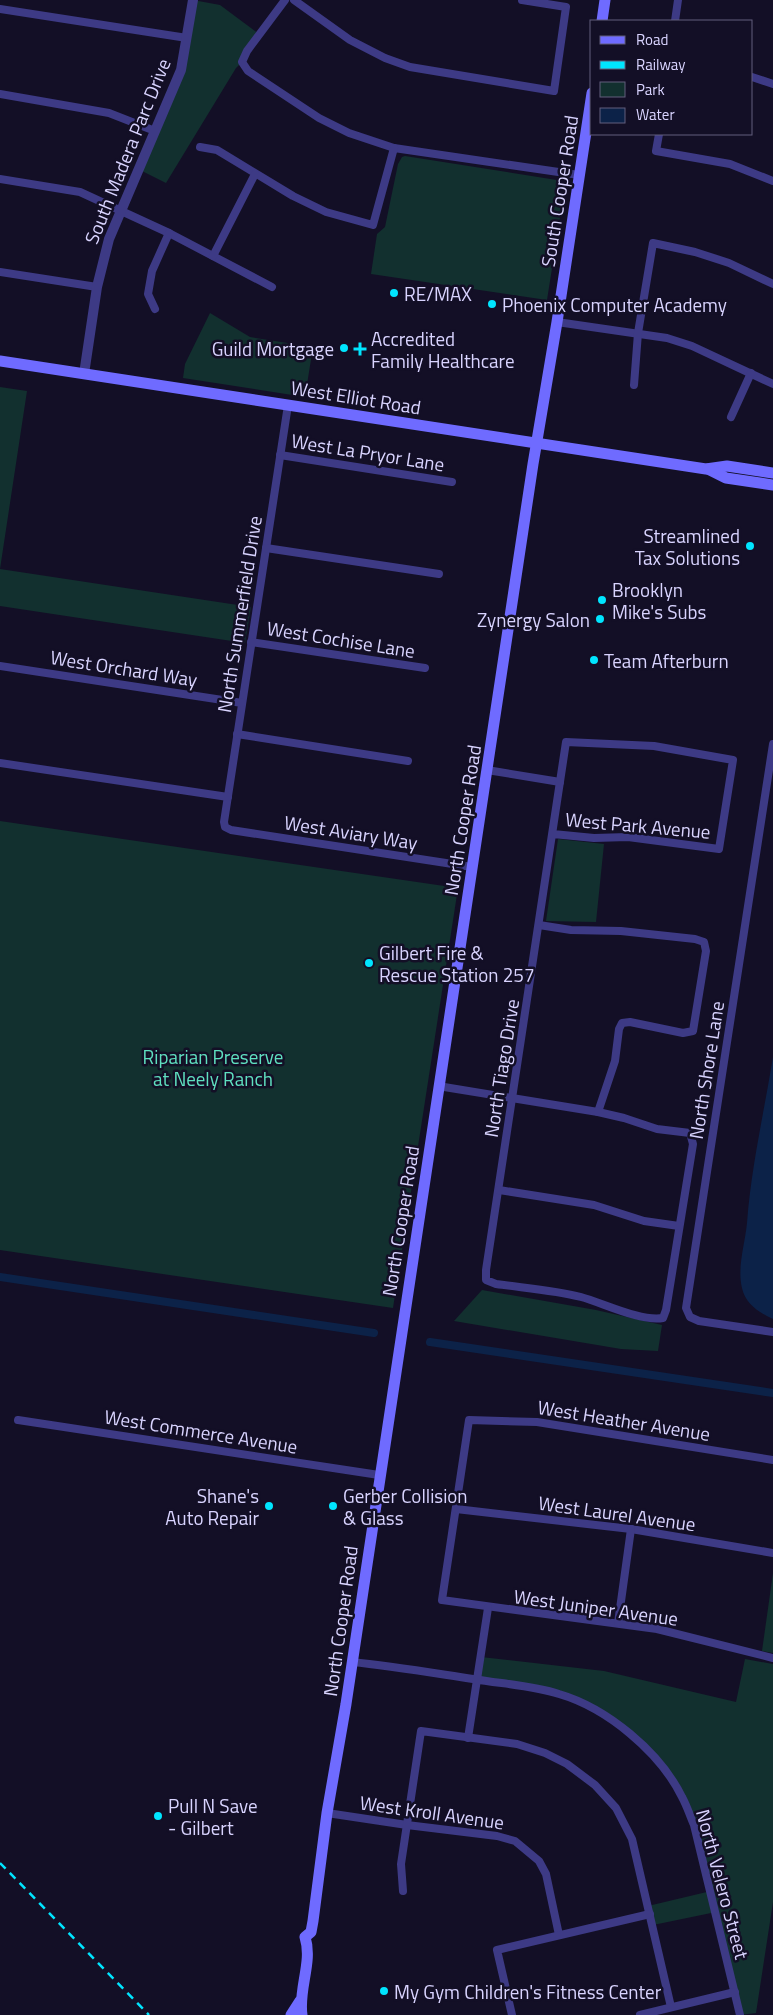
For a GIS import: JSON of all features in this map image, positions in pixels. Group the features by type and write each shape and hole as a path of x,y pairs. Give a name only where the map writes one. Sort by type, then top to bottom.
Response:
{"main road":[{"path":"602,20 605,0"},
{"name":"South Cooper Road","path":"536,442 557,322 590,105"},
{"name":"West Elliot Road","path":"0,361 706,469 726,478 773,485"},
{"name":"North Cooper Road","path":"302,2015 300,2001 308,1948 305,1937 311,1932 327,1813 352,1662 536,442"},
{"name":"West Elliot Road","path":"706,469 727,466 773,473"},
{"name":"North Cooper Road","path":"291,2015 300,2001"}],"street":[{"name":"South Madera Parc Drive","path":"84,374 98,287 108,240 181,70 193,0"},
{"path":"285,0 247,51 242,62 248,71 319,118 349,133 394,148 579,174"},
{"path":"294,0 350,40 385,58 410,67 554,91 566,7 522,0"},
{"path":"675,20 678,0"},
{"path":"0,9 187,38"},
{"path":"753,77 773,84"},
{"path":"0,94 109,113 155,131"},
{"path":"659,135 656,151 730,164 773,181"},
{"path":"200,148 217,150 255,174 326,212 372,225 394,148"},
{"path":"213,256 255,174"},
{"path":"0,179 80,192 169,233 272,287"},
{"path":"155,309 148,294 152,271 169,233"},
{"path":"634,385 638,333 653,243 695,252 729,263 773,284"},
{"path":"0,272 98,287"},
{"path":"557,322 667,338 692,346 773,384"},
{"path":"732,416 751,373"},
{"name":"North Summerfield Drive","path":"225,827 251,642 288,405"},
{"name":"West La Pryor Lane","path":"280,455 452,482"},
{"path":"266,548 439,574"},
{"name":"West Cochise Lane","path":"251,642 425,668"},
{"name":"West Orchard Way","path":"0,666 242,703"},
{"path":"238,734 408,761"},
{"name":"North Tiago Drive","path":"679,1226 664,1318 657,1319 627,1313 580,1297 496,1284 486,1280 566,742 654,746 733,760 719,849"},
{"name":"North Shore Lane","path":"773,744 686,1308 690,1317 699,1321 773,1332"},
{"path":"0,763 228,797"},
{"path":"487,770 560,782"},
{"name":"West Aviary Way","path":"225,827 231,830 472,867"},
{"name":"West Park Avenue","path":"553,834 594,838 628,837 719,849"},
{"path":"539,925 570,930 621,931 695,939 704,942 706,951 693,1030 683,1033 630,1022 622,1023 619,1029 615,1062 598,1112"},
{"path":"438,1086 598,1112 657,1129 690,1133 693,1144 679,1226 644,1221 594,1205 499,1190"},
{"name":"West Commerce Avenue","path":"18,1420 379,1475"},
{"name":"West Heather Avenue","path":"456,1509 468,1420 537,1422 773,1460"},
{"name":"West Laurel Avenue","path":"456,1509 631,1529 773,1553"},
{"name":"West Juniper Avenue","path":"456,1509 442,1600 488,1608 657,1629 773,1658"},
{"path":"618,1623 631,1529"},
{"path":"468,1738 488,1608"},
{"name":"North Velero Street","path":"352,1662 522,1685 560,1694 589,1706 623,1728 645,1748 665,1771 682,1796 694,1825 740,2015"},
{"path":"403,1891 401,1864 421,1731 517,1744 545,1753 567,1764 596,1785 616,1808 632,1839 672,2007"},
{"name":"West Kroll Avenue","path":"327,1813 497,1836 515,1841 540,1862 546,1874 559,1935"},
{"path":"512,2015 497,1950 650,1914"},
{"path":"640,2015 735,1992"}],"green space":[{"path":"193,0 220,5 259,34 242,62 236,68 166,183 138,169 181,70"},
{"path":"402,157 563,181 565,186 547,300 371,274 377,234 385,227 398,164"},
{"path":"210,313 250,337 313,347 305,397 183,378 185,364"},
{"path":"0,387 27,391 0,569"},
{"path":"0,569 251,607 245,643 0,606"},
{"name":"Riparian Preserve at Neely Ranch","path":"0,821 458,888 393,1308 0,1250"},
{"path":"558,839 604,844 596,922 546,921"},
{"path":"482,1290 596,1310 662,1325 658,1351 621,1349 454,1321"},
{"path":"773,1573 773,1653 762,1651"},
{"path":"481,1657 604,1671 736,1702 745,1659 773,1664 773,1902 756,2013 740,2015 716,1912 653,1925 648,1906 711,1891 694,1825 665,1771 625,1730 560,1694 478,1680"}],"water":[{"path":"773,1057 773,1319 758,1311 749,1303 742,1288 740,1272 755,1161"}],"waterway":[{"path":"0,1277 374,1333"},
{"path":"430,1342 773,1393"}],"railway":[{"path":"0,1863 149,2015"}],"place":[{"name":"RE/MAX","path":"394,293"},
{"name":"Phoenix Computer Academy","path":"492,304"},
{"name":"Guild Mortgage","path":"344,348"},
{"name":"Accredited Family Healthcare","path":"360,349"},
{"name":"Streamlined Tax Solutions","path":"750,546"},
{"name":"Brooklyn Mike's Subs","path":"602,600"},
{"name":"Zynergy Salon","path":"600,619"},
{"name":"Team Afterburn","path":"594,660"},
{"name":"Gilbert Fire & Rescue Station 257","path":"369,963"},
{"name":"Shane's Auto Repair","path":"269,1506"},
{"name":"Gerber Collision & Glass","path":"333,1506"},
{"name":"Pull N Save - Gilbert","path":"158,1816"},
{"name":"My Gym Children's Fitness Center","path":"384,1991"}]}
